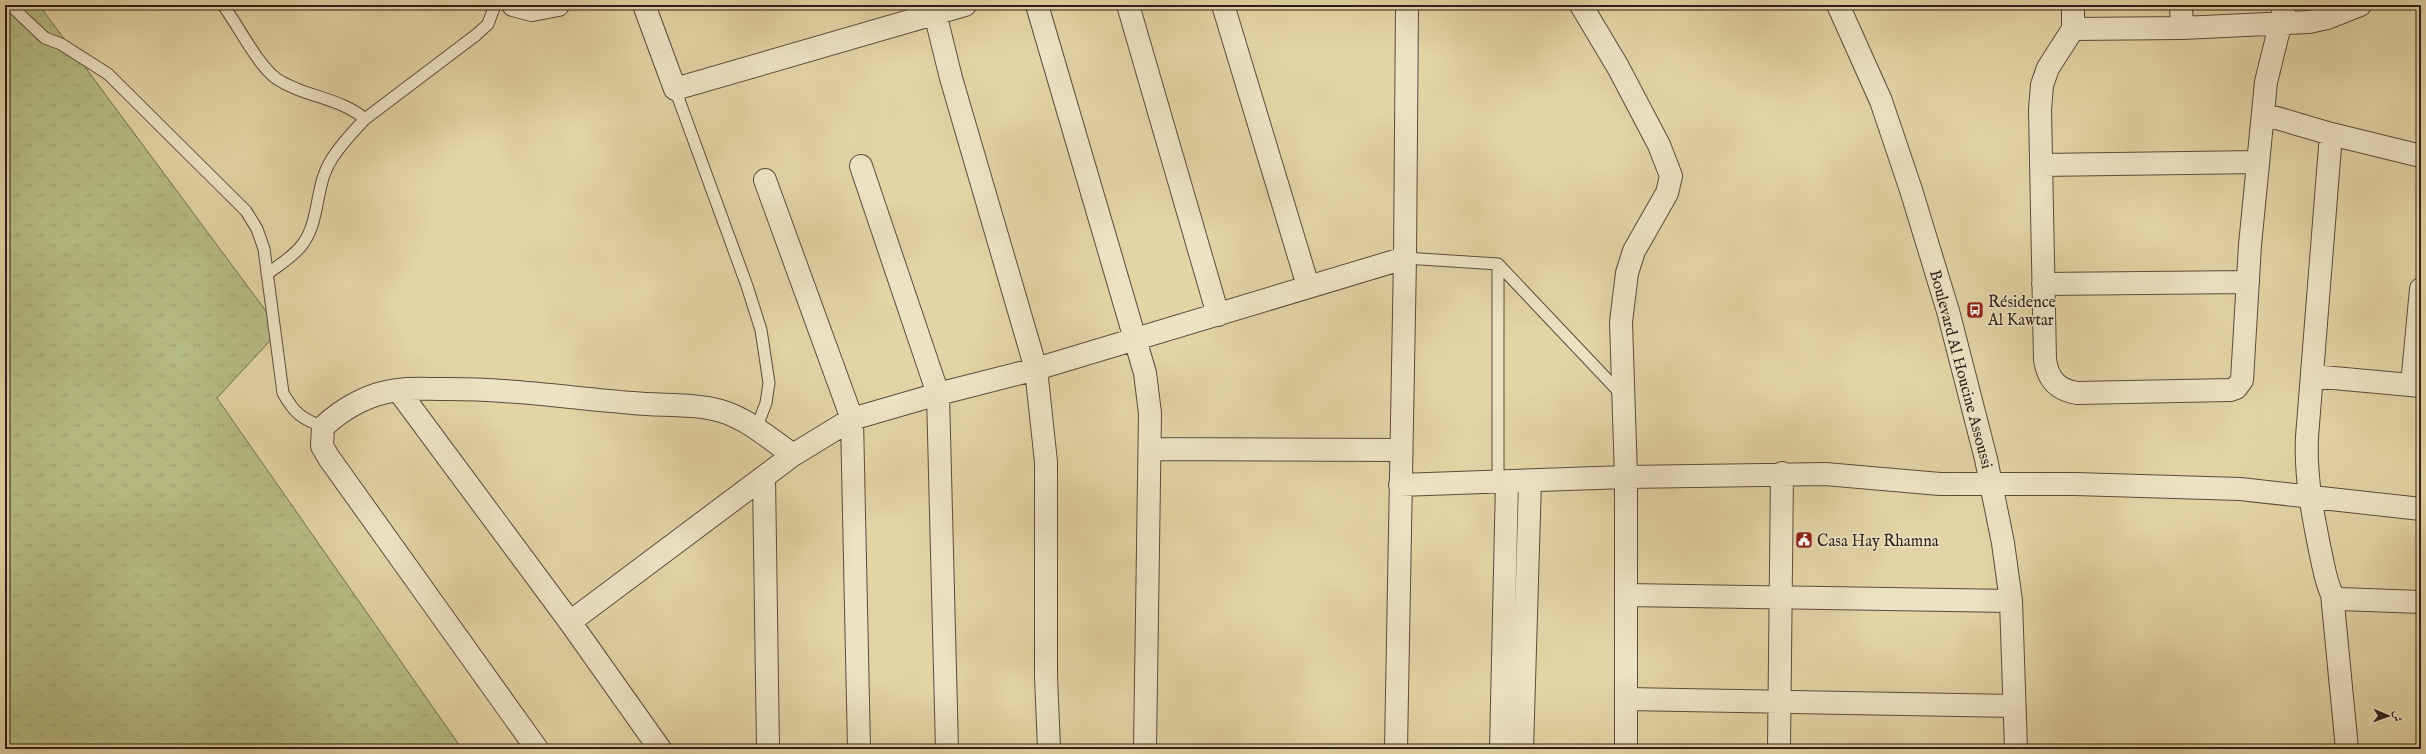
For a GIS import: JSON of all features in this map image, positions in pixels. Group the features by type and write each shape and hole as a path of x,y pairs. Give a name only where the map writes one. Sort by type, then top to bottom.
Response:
{"street":[{"path":"514,5 532,10 558,5"},
{"path":"644,5 675,89 934,10 965,5"},
{"path":"1036,5 1135,339 1148,390 1150,449 1145,749"},
{"path":"1128,5 1218,315"},
{"path":"1223,5 1308,286"},
{"path":"1396,749 1405,258 1406,5"},
{"path":"1582,5 1618,67 1660,145 1671,176 1667,193 1634,251 1627,273 1621,322 1622,395 1626,477 1626,749"},
{"name":"Boulevard Al Houcine Assoussi","path":"1838,5 1881,101 1916,204 1948,311 1992,485 2003,543 2011,601 2016,749"},
{"path":"2073,5 2073,29 2048,68 2042,85 2040,110 2044,350 2046,367 2052,380 2061,388 2070,392 2121,393 2236,388 2242,380 2248,282 2263,114 2270,64 2283,14"},
{"path":"2181,5 2182,28"},
{"path":"2073,29 2182,28 2283,14 2309,22 2328,18 2360,5"},
{"path":"934,10 951,78 1036,369 1046,462 1046,668 1049,749"},
{"path":"2263,114 2331,134 2421,156"},
{"path":"2331,134 2306,458 2310,497 2325,571 2332,594 2347,749"},
{"path":"2041,165 2258,162"},
{"path":"861,166 938,394 947,749"},
{"path":"765,180 852,419 859,749"},
{"path":"570,622 793,455 852,419 938,394 1036,369 1405,258"},
{"path":"2043,284 2248,282"},
{"path":"2312,376 2417,385 2421,289"},
{"path":"537,749 329,458 322,446 323,427 335,416 374,396 398,390 474,389 697,407 721,411 756,429 793,455"},
{"path":"398,390 570,622 660,749"},
{"path":"1150,449 1401,450"},
{"path":"1779,749 1782,473"},
{"path":"1400,485 1626,477 1782,473 1825,474 1940,484 2075,484 2240,489 2421,509"},
{"path":"764,477 768,749"},
{"path":"1522,749 1530,481"},
{"path":"1501,749 1502,482"},
{"path":"2332,594 2340,599 2421,602"},
{"path":"1627,595 1780,596 2011,601"},
{"path":"1626,700 2014,706"}],"lane":[{"path":"10,5 45,38 61,44 108,74 246,211 257,229 264,249 283,393 291,407 302,418 323,427"},
{"path":"223,5 268,72 289,86 353,109 365,119"},
{"path":"267,274 292,256 303,244 311,230 318,193 330,162 365,119 476,35 488,24 495,5"},
{"path":"675,89 761,330 769,383 766,403 756,429"},
{"path":"1405,258 1498,264 1622,395"},
{"path":"1498,264 1502,482"}],"green space":[{"path":"5,5 39,5 280,330 217,398 462,749 5,749"}],"place":[{"name":"Résidence Al Kawtar","path":"1975,310"},
{"name":"Casa Hay Rhamna","path":"1804,540"}]}
